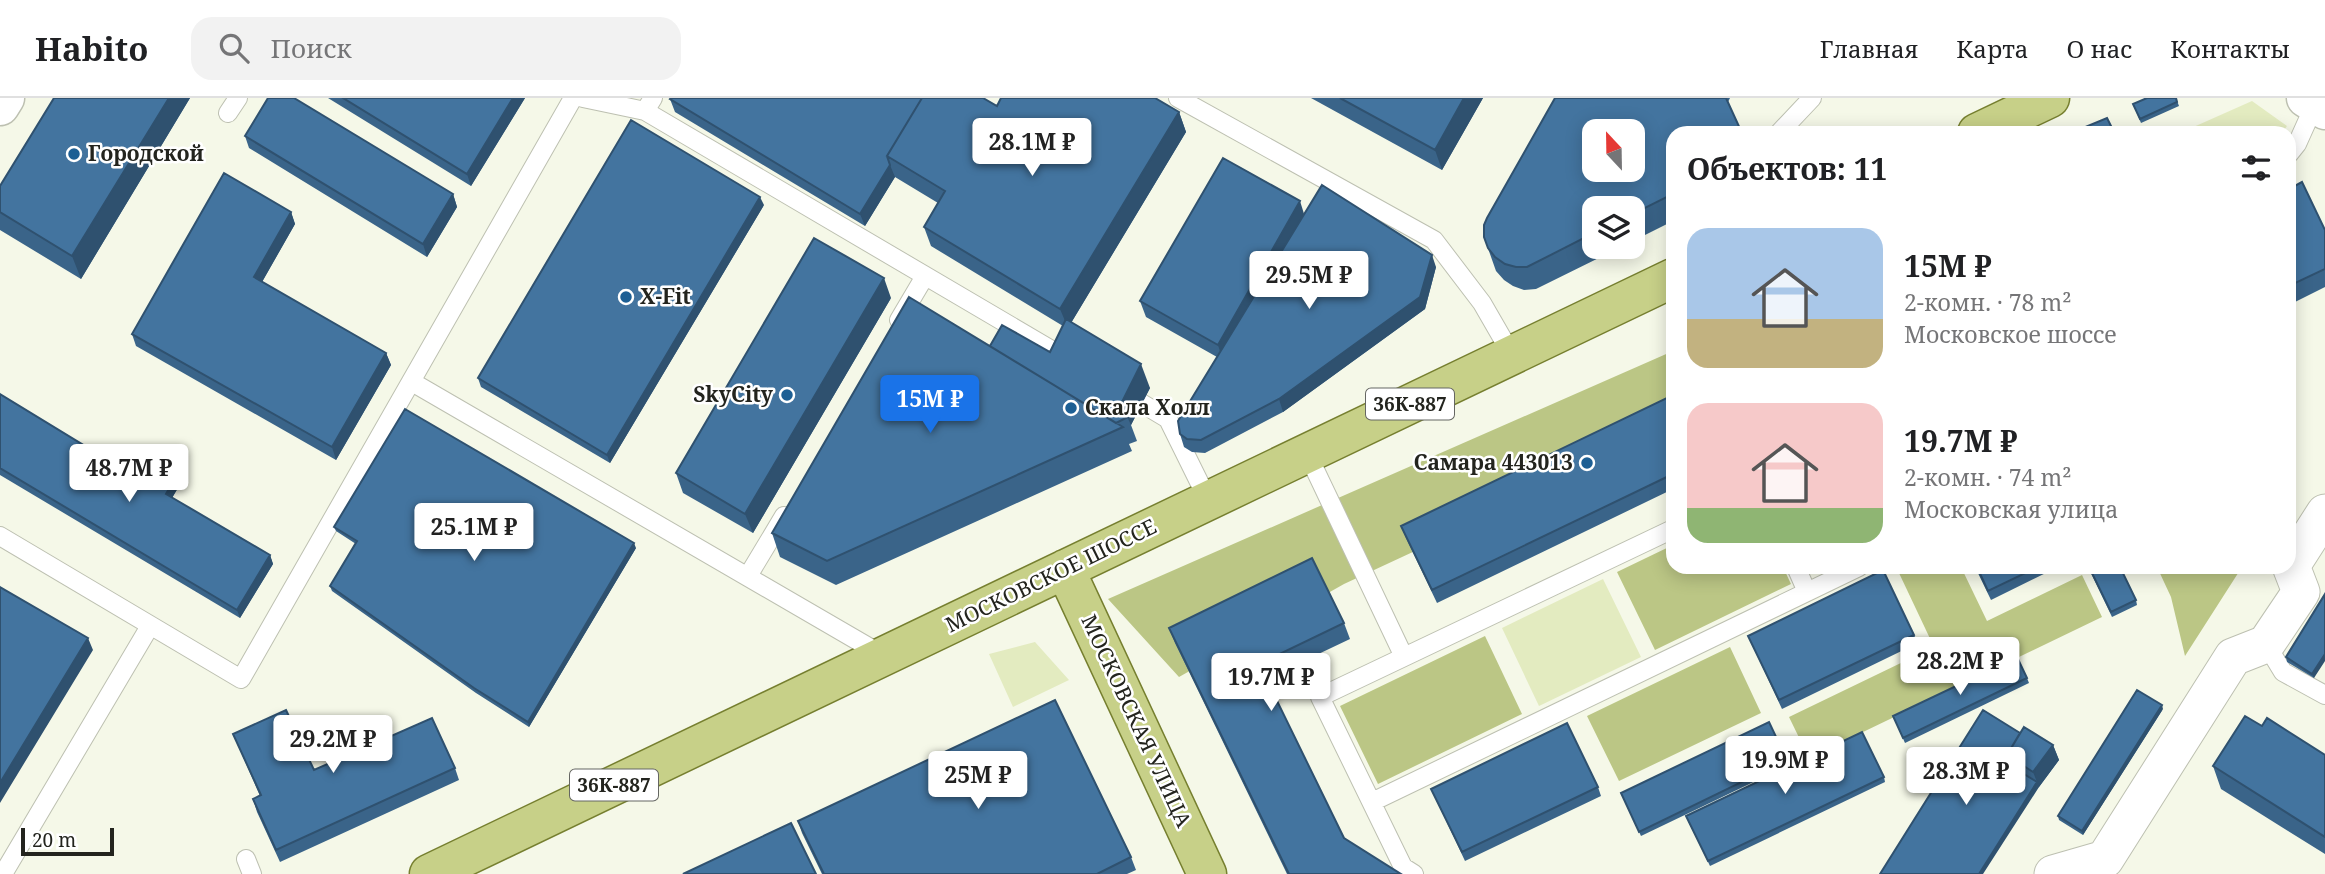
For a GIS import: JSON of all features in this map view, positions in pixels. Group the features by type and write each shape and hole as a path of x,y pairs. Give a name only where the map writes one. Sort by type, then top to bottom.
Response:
{"main road":[{"path":"0,106 5,98"},
{"path":"1992,126 2050,98"},
{"name":"МОСКОВСКОЕ ШОССЕ","path":"429,874 1666,281"},
{"name":"МОСКОВСКАЯ УЛИЦА","path":"1065,569 1207,874"}],"street":[{"path":"2296,558 2325,513"},
{"path":"2053,874 2105,859 2233,657 2266,644 2301,592 2294,574"}],"lane":[{"path":"0,536 241,679 573,98"},
{"path":"583,98 649,104 925,276 1087,371"},
{"path":"1178,98 1434,240 1482,303 1512,355"},
{"path":"1786,126 1812,98"},
{"path":"2296,145 2315,104"},
{"path":"889,336 925,276"},
{"path":"412,382 884,656"},
{"path":"1110,385 1168,419 1208,500"},
{"path":"1307,453 1404,657"},
{"path":"748,576 790,504"},
{"path":"1414,874 1403,867 1321,697 1666,532"},
{"path":"1799,574 1807,592"},
{"path":"1372,802 1844,574"},
{"path":"3,874 150,626"},
{"path":"2266,644 2283,672 2325,695"}],"green space":[{"path":"2252,101 2287,126 2196,126"},
{"path":"1666,354 1666,434 1344,584 1179,677 1108,599"},
{"path":"1666,548 1666,574 1786,574 1791,584 1655,650 1617,572"},
{"path":"1899,574 1964,574 1987,621 2082,575 2102,617 1809,758 1789,717 1934,647"},
{"path":"2160,574 2238,574 2185,656 2171,597"},
{"path":"1603,579 1641,657 1539,706 1502,628"},
{"path":"1485,636 1522,714 1378,784 1340,706"},
{"path":"1035,642 1069,680 1013,707 989,654"},
{"path":"1730,647 1761,713 1619,781 1587,716"}],"building":[{"path":"54,98 169,98 72,256 0,212 0,186"},
{"path":"268,98 294,98 453,194 423,244 245,136"},
{"path":"343,98 513,98 467,174"},
{"path":"671,98 922,98 887,156 890,165 860,214"},
{"path":"922,98 983,98 997,106 1001,98 1155,98 1179,112 1060,309 924,227 945,191 887,156"},
{"path":"1340,98 1464,98 1435,150"},
{"path":"1555,98 1726,98 1739,126 1666,126 1666,198 1645,208 1645,196 1582,196 1582,239 1527,267 1505,264 1488,248 1484,237 1487,218"},
{"path":"2147,98 2176,98 2177,102 2140,119 2133,104"},
{"path":"2107,118 2111,126 2088,126"},
{"path":"631,120 760,197 607,455 478,378"},
{"path":"1223,158 1300,201 1218,345 1140,301"},
{"path":"224,173 291,212 254,277 386,353 332,447 132,334"},
{"path":"2302,182 2325,230 2325,269 2296,283 2296,185"},
{"path":"1322,185 1432,255 1420,297 1279,399 1201,440 1187,439 1180,434 1178,421"},
{"name":"SkyCity","path":"814,238 884,278 745,514 676,473"},
{"path":"909,297 1123,427 827,561 772,533"},
{"path":"1066,319 1141,364 1121,404 1128,417 1116,423 990,346 1002,325 1050,352"},
{"path":"0,394 123,469 136,447 179,472 166,494 270,555 237,610 0,468"},
{"path":"1666,398 1666,477 1432,590 1401,526"},
{"path":"405,409 634,543 528,722 474,688 330,586 357,541 334,527"},
{"path":"1312,558 1344,623 1259,664 1344,838 1401,874 1289,874 1169,628"},
{"path":"1875,574 1885,574 1914,635 1779,700 1748,636"},
{"path":"1980,574 2023,574 1988,591"},
{"path":"2092,574 2123,574 2136,600 2111,612"},
{"path":"0,587 88,638 0,783"},
{"path":"2325,594 2325,654 2312,674 2286,657"},
{"path":"2017,657 2027,678 1903,738 1893,716"},
{"path":"2137,690 2162,705 2082,831 2058,816"},
{"path":"1055,700 1131,857 1097,874 824,874 798,821"},
{"path":"286,710 314,770 432,718 455,768 276,850 253,799 261,795 233,734"},
{"path":"1983,710 2020,733 2007,755 2011,766 2037,782 1979,874 1880,874"},
{"path":"2245,716 2262,726 2267,718 2325,755 2325,837 2213,766"},
{"path":"1769,722 1787,760 1639,832 1621,793"},
{"path":"1567,723 1598,787 1462,852 1431,789"},
{"path":"2024,727 2053,745 2033,772 2007,755"},
{"path":"1862,732 1884,777 1708,861 1686,816"},
{"path":"791,823 816,874 683,874"}],"place":[{"name":"Городской","path":"74,154"},
{"name":"X-Fit","path":"626,297"},
{"name":"SkyCity","path":"787,395"},
{"name":"Скала Холл","path":"1071,408"},
{"name":"Самара 443013","path":"1587,463"}]}
